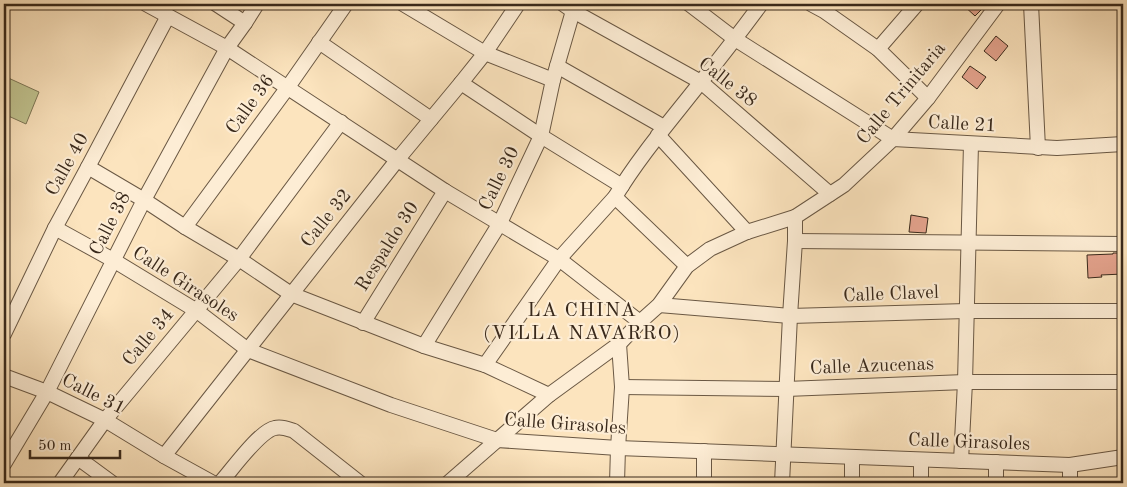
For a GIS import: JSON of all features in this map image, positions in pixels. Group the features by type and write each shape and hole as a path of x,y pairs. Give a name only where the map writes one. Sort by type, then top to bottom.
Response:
{"street":[{"path":"146,4 227,48 445,190 559,259 640,322"},
{"path":"216,4 245,23"},
{"name":"Calle 38","path":"4,464 47,392 144,200 227,48 257,4"},
{"name":"Calle 36","path":"185,227 288,87 346,4"},
{"path":"403,4 485,53 553,80"},
{"name":"Calle 32","path":"164,456 398,159 485,53 518,4"},
{"name":"Calle 21","path":"689,4 735,39 893,140 1038,148 1123,144"},
{"path":"485,365 559,259 618,191 661,131 761,4"},
{"path":"811,4 828,7 878,49 928,98"},
{"path":"878,49 917,4"},
{"name":"Calle Trinitaria","path":"448,483 548,395 619,344 659,305 687,266 710,249 746,232 795,217 844,185 893,140 928,98 998,4"},
{"path":"1031,4 1038,148"},
{"name":"Calle 38","path":"568,8 701,82 830,194"},
{"name":"Calle 30","path":"424,346 500,223 541,136 568,8"},
{"name":"Calle 40","path":"4,334 55,228 168,16"},
{"path":"319,42 431,119"},
{"path":"557,66 661,131 746,232"},
{"path":"461,83 541,136 618,191 687,266"},
{"name":"Calle 34","path":"60,483 105,420 239,259 341,122"},
{"path":"961,461 965,382 971,144"},
{"path":"88,167 239,259 291,294 424,346 485,365 548,395"},
{"name":"Respaldo 30","path":"363,323 445,190"},
{"path":"782,483 795,217"},
{"name":"Calle Girasoles","path":"55,228 113,260 197,311 248,350 390,405 497,440 618,448 1070,465 1123,458"},
{"path":"795,241 1123,244"},
{"name":"Calle Clavel","path":"659,305 790,316 966,311 1123,311"},
{"path":"618,483 622,387 619,344"},
{"name":"Calle 31","path":"4,376 47,392 105,420 213,483"},
{"name":"Calle Azucenas","path":"622,387 786,388 965,382 1123,382"},
{"path":"220,483 261,436 274,428 285,428 294,431 360,483"},
{"path":"704,451 704,483"},
{"path":"852,457 852,483"},
{"path":"78,458 112,483"},
{"path":"921,460 921,483"},
{"path":"996,462 996,483"},
{"path":"1070,465 1070,483"}],"green space":[{"path":"4,76 39,92 26,124 4,114"}],"building":[{"path":"962,4 987,4 975,16"},
{"path":"996,36 1008,46 996,61 984,51"},
{"path":"970,66 986,77 977,89 962,77"},
{"path":"911,215 928,218 926,233 909,232"},
{"path":"1123,253 1123,274 1101,275 1102,277 1088,278 1087,255"}],"district":[{"name":"LA CHINA (VILLA NAVARRO)","path":"582,322"}]}
